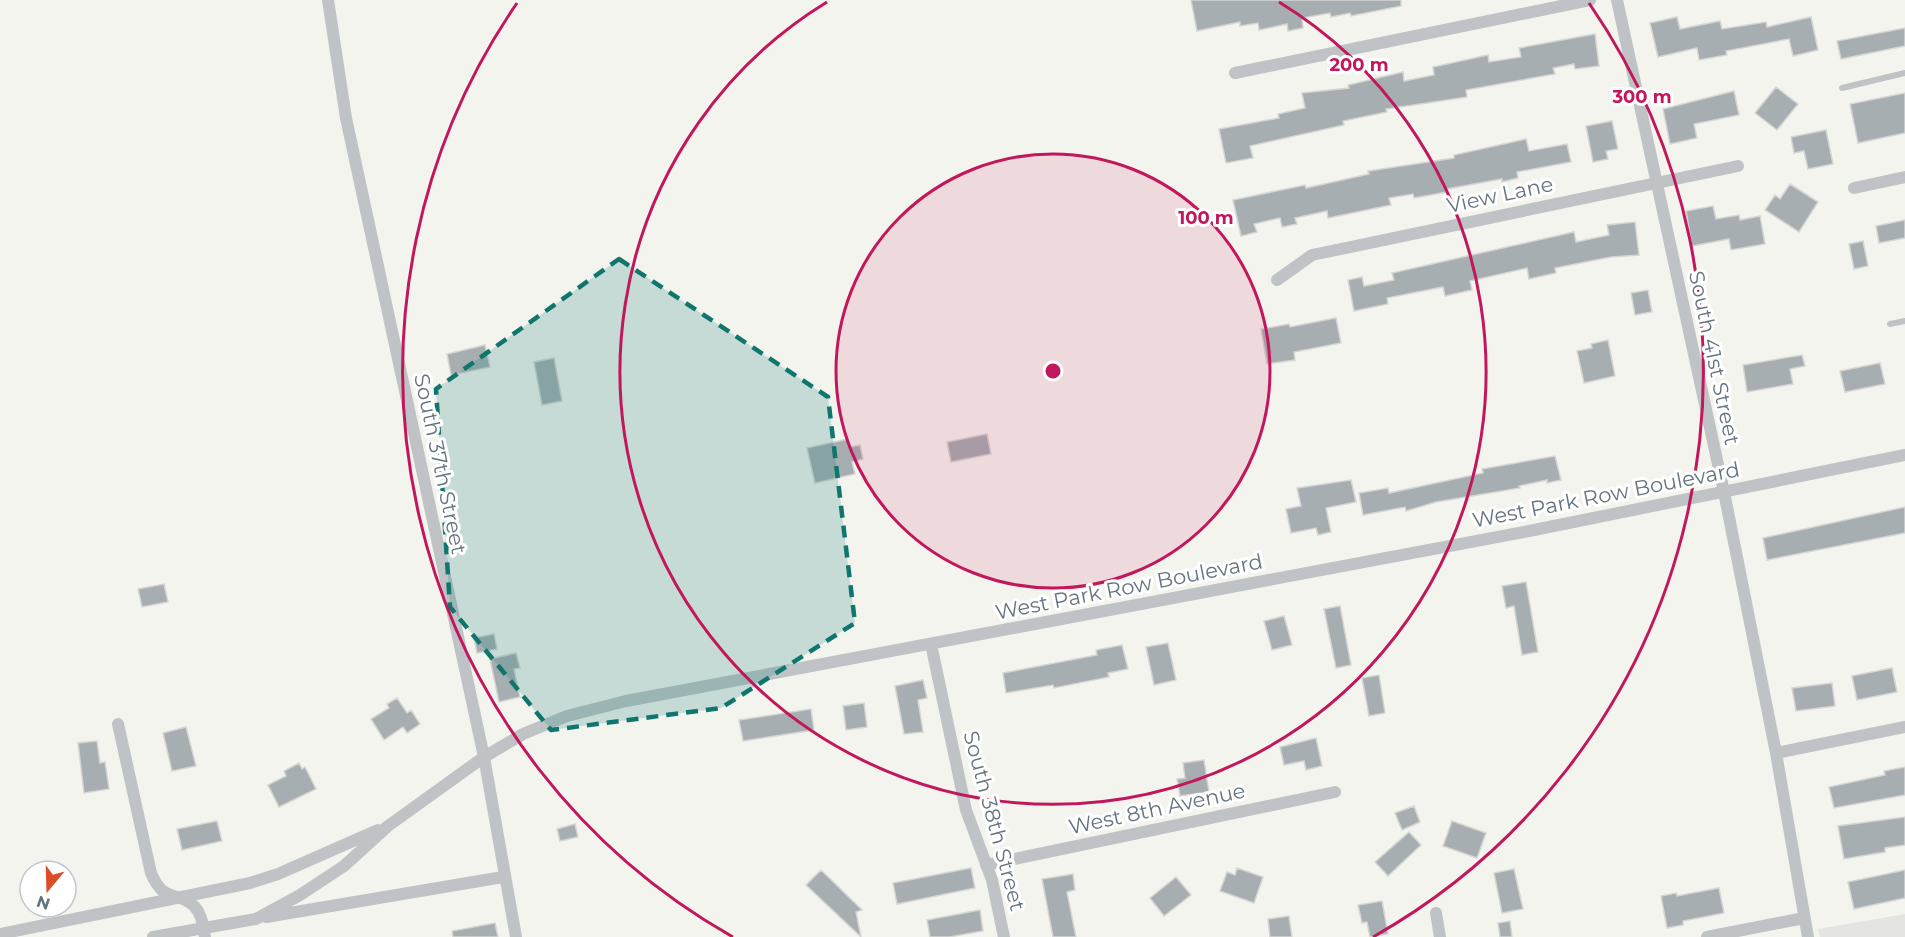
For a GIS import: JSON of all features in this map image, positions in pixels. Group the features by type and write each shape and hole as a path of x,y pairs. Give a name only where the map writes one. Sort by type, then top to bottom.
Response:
{"street":[{"name":"South 37th Street","path":"328,0 346,118 484,757 503,877 516,937"},
{"path":"1236,73 1590,0"},
{"name":"South 41st Street","path":"1617,0 1724,492 1776,753 1808,937"},
{"name":"View Lane","path":"1277,279 1312,255 1738,166"},
{"path":"1854,188 1905,177"},
{"name":"West Park Row Boulevard","path":"256,919 300,895 344,866 388,826 484,757 523,734 567,716 1905,455"},
{"name":"South 38th Street","path":"931,644 966,810 992,880 1004,937"},
{"path":"118,724 151,873 161,892 193,904 205,933"},
{"path":"1776,753 1905,727"},
{"name":"West 8th Avenue","path":"987,865 1335,792"},
{"name":"West Park Row Boulevard","path":"0,934 278,874 388,826"},
{"name":"West Park Row Boulevard","path":"153,937 205,933 256,919 503,877"},
{"path":"1436,913 1440,937"},
{"path":"1707,937 1804,918"}],"lane":[{"path":"1842,87 1905,73"},
{"path":"1890,324 1905,321"}],"highlighted area":[{"path":"619,259 828,397 855,623 721,708 551,730 450,607 436,389"}],"shaded area":[{"path":"1905,914 1905,937 1820,937 1818,929"}],"building":[{"path":"1191,0 1401,0 1401,6 1351,16 1350,13 1331,17 1330,13 1302,18 1303,28 1288,31 1287,24 1259,30 1258,23 1240,26 1240,22 1197,31"},
{"path":"1677,17 1680,29 1720,21 1722,29 1766,22 1767,27 1811,17 1818,50 1793,56 1789,39 1726,51 1727,55 1699,60 1697,48 1658,57 1650,23"},
{"path":"1905,28 1905,46 1841,59 1837,41"},
{"path":"1595,34 1599,66 1575,69 1574,64 1553,68 1555,74 1466,90 1467,97 1386,109 1387,112 1343,121 1344,125 1250,146 1253,158 1226,163 1219,129 1279,118 1278,114 1305,108 1302,93 1349,88 1348,85 1403,72 1404,81 1434,75 1433,67 1488,55 1489,62 1521,57 1519,48"},
{"path":"1776,87 1798,104 1777,130 1755,113"},
{"path":"1734,91 1739,115 1694,124 1697,138 1670,144 1663,109"},
{"path":"1905,93 1905,133 1858,143 1850,104"},
{"path":"1612,121 1618,149 1606,151 1608,159 1593,162 1586,126"},
{"path":"1826,130 1833,164 1808,169 1804,151 1794,153 1791,137"},
{"path":"1526,139 1529,151 1567,144 1571,162 1517,172 1518,178 1502,182 1502,179 1447,189 1447,192 1414,198 1413,194 1389,198 1391,205 1328,218 1327,211 1295,218 1297,224 1282,227 1280,218 1254,224 1257,232 1241,236 1233,200 1305,185 1306,188 1369,174 1368,171 1454,158 1454,155"},
{"path":"1790,184 1818,202 1799,232 1765,210 1775,195 1780,199"},
{"path":"1713,206 1716,219 1739,215 1740,220 1760,216 1765,244 1731,250 1729,239 1692,246 1686,211"},
{"path":"1905,220 1905,238 1879,243 1876,226"},
{"path":"1635,222 1639,255 1611,257 1555,268 1556,273 1529,279 1527,268 1470,281 1472,290 1445,296 1443,287 1387,298 1388,304 1354,311 1348,280 1362,277 1364,286 1394,280 1392,273 1574,232 1576,242 1609,235 1607,225"},
{"path":"1863,241 1868,266 1854,269 1849,244"},
{"path":"1648,290 1652,312 1635,315 1631,293"},
{"path":"1336,318 1341,343 1294,352 1295,360 1267,364 1261,329 1289,324 1290,327"},
{"path":"1608,340 1615,376 1584,383 1577,351 1592,348 1591,344"},
{"path":"485,345 490,367 451,375 447,354"},
{"path":"1802,355 1805,366 1790,369 1793,384 1747,392 1743,365"},
{"path":"554,358 562,401 542,405 534,362"},
{"path":"1880,363 1885,384 1845,392 1840,371"},
{"path":"987,434 991,454 951,462 947,442"},
{"path":"848,439 850,447 860,445 863,459 852,462 855,474 815,483 807,448"},
{"path":"1555,456 1561,480 1547,483 1547,480 1519,486 1520,488 1436,502 1406,511 1405,507 1363,515 1359,493 1388,488 1389,493 1483,473 1482,469"},
{"path":"1351,480 1356,502 1326,508 1331,532 1318,535 1316,528 1291,533 1286,509 1301,506 1297,488"},
{"path":"1905,507 1905,533 1767,560 1763,538"},
{"path":"1526,582 1538,652 1522,655 1514,606 1506,608 1502,586"},
{"path":"164,584 168,602 142,607 138,589"},
{"path":"1340,606 1351,665 1336,668 1324,609"},
{"path":"1284,616 1292,645 1272,650 1264,621"},
{"path":"494,634 497,649 477,653 474,638"},
{"path":"1168,643 1176,680 1154,685 1146,647"},
{"path":"1122,645 1128,669 1108,673 1109,677 1054,688 1053,685 1006,693 1003,673 1097,655 1096,650"},
{"path":"516,653 520,668 514,669 520,697 499,702 490,659"},
{"path":"1892,668 1897,692 1857,700 1852,676"},
{"path":"1379,675 1385,713 1369,716 1362,678"},
{"path":"923,680 927,698 918,700 923,732 904,734 895,686"},
{"path":"1832,683 1835,706 1796,711 1792,688"},
{"path":"397,698 407,713 411,710 420,724 407,733 403,727 384,740 371,719 389,708 387,704"},
{"path":"864,703 867,727 846,730 843,706"},
{"path":"811,709 814,730 743,741 739,720"},
{"path":"186,727 196,766 172,771 163,733"},
{"path":"1316,738 1322,766 1306,770 1304,761 1284,765 1280,747"},
{"path":"97,741 100,763 105,762 109,789 84,793 78,743"},
{"path":"1204,760 1209,792 1180,796 1177,779 1185,778 1183,763"},
{"path":"299,763 302,769 305,767 316,789 279,807 268,785 286,776 284,771"},
{"path":"1905,767 1905,795 1834,808 1829,787 1885,775 1884,771"},
{"path":"1414,806 1420,822 1402,830 1395,813"},
{"path":"1905,817 1905,845 1885,848 1885,852 1844,859 1838,826"},
{"path":"217,821 222,841 182,850 177,829"},
{"path":"1452,821 1486,833 1477,858 1443,846"},
{"path":"575,824 578,837 560,841 557,829"},
{"path":"1409,832 1421,845 1388,876 1375,862"},
{"path":"971,868 975,888 897,904 893,883"},
{"path":"1237,868 1263,877 1254,903 1220,891 1227,872 1235,875"},
{"path":"1514,869 1523,909 1502,913 1494,873"},
{"path":"821,870 862,910 856,912 861,937 806,885"},
{"path":"1905,870 1905,898 1854,909 1848,882"},
{"path":"1073,874 1075,890 1067,892 1076,937 1053,937 1042,879"},
{"path":"1176,877 1191,895 1164,916 1150,898"},
{"path":"1719,888 1724,913 1683,921 1683,925 1667,928 1661,896 1676,893 1677,896"},
{"path":"1382,901 1388,934 1370,937 1367,922 1362,923 1358,905"},
{"path":"980,910 983,931 949,937 930,937 927,920"},
{"path":"1289,916 1292,937 1270,937 1268,919"},
{"path":"1510,921 1512,937 1500,937 1498,923"},
{"path":"495,923 498,937 453,937 452,931"}]}
